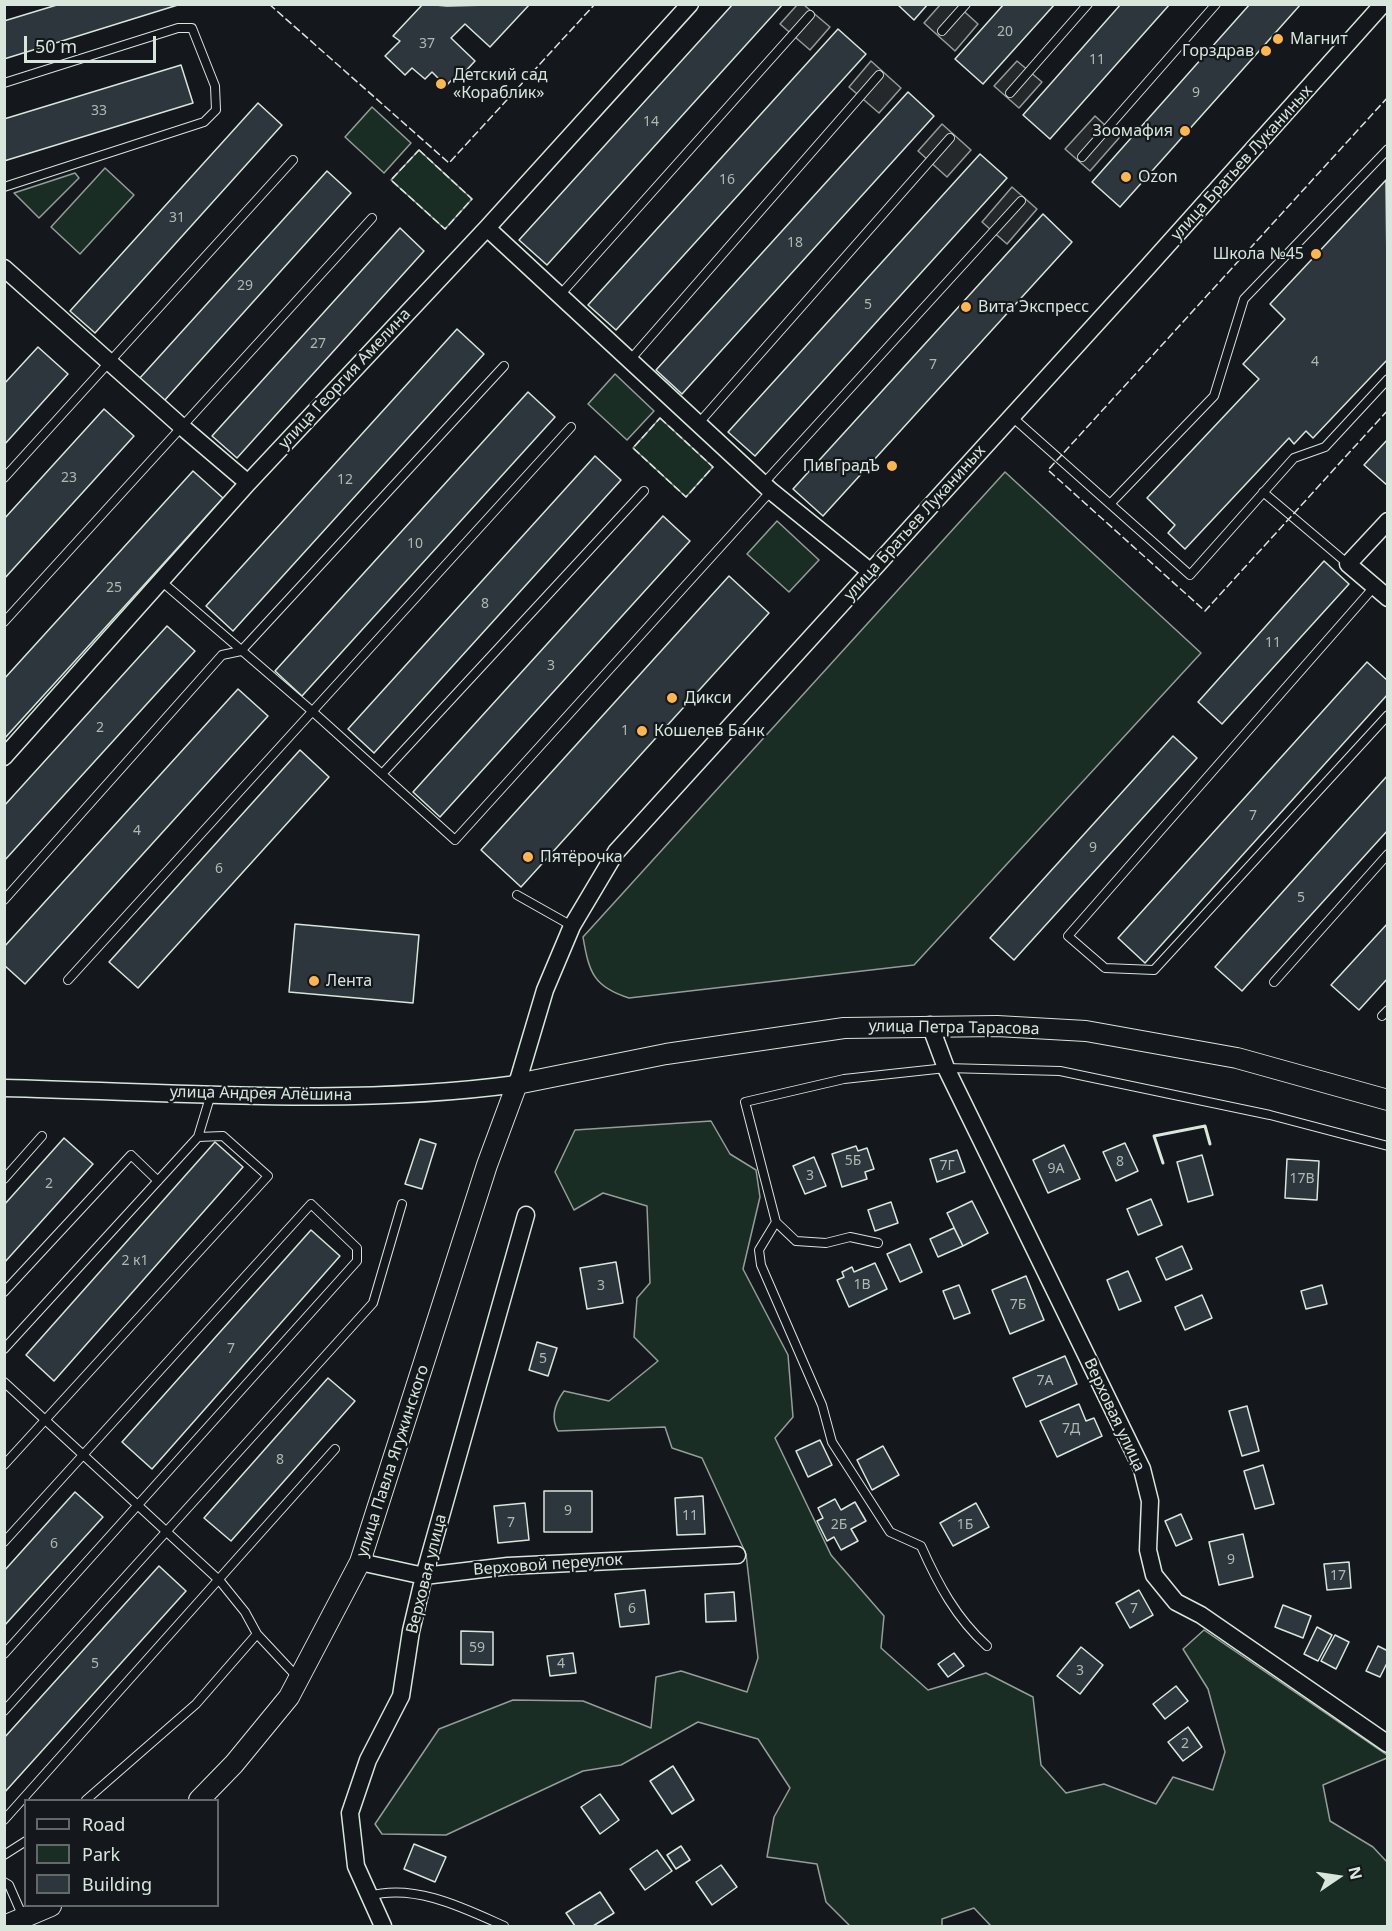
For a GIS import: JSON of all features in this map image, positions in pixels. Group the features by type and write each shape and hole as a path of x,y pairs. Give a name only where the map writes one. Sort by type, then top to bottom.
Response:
{"street":[{"name":"улица Георгия Амелина","path":"4,757 248,483 488,228 690,4"},
{"name":"улица Братьев Луканиных","path":"517,1084 545,990 572,926 615,852 1383,4"},
{"path":"488,228 767,488 871,572"},
{"path":"4,268 180,426 248,483"},
{"path":"1388,521 1348,564 1388,598"},
{"name":"улица Петра Тарасова","path":"517,1084 666,1054 844,1028 930,1025 1086,1031 1237,1058 1388,1100"},
{"name":"Верховая улица","path":"930,1025 946,1068 1142,1469 1150,1501 1148,1550 1154,1575 1176,1602 1201,1615 1388,1744"},
{"name":"улица Андрея Алёшина","path":"4,1088 340,1096 431,1094 517,1084"},
{"name":"улица Павла Ягужинского","path":"200,1799 289,1697 360,1562 487,1165 517,1084"},
{"name":"Верховая улица","path":"383,1926 356,1866 350,1814 368,1760 401,1696 411,1631 424,1576 526,1215"},
{"name":"Верховой переулок","path":"360,1562 424,1576 508,1566 737,1555"},
{"path":"4,1926 46,1907"}],"lane":[{"path":"942,31 966,4"},
{"path":"1010,93 1089,4"},
{"path":"1082,157 1216,4"},
{"path":"560,295 810,15"},
{"path":"4,83 178,28 192,28 215,86 216,110 204,123 4,187"},
{"path":"630,360 879,75"},
{"path":"698,424 950,138"},
{"path":"1110,504 1214,396 1244,298 1388,149"},
{"path":"4,478 108,360 293,160"},
{"path":"160,581 312,711 455,840 1021,201"},
{"path":"4,622 180,426 372,218"},
{"path":"4,900 222,655 241,651 504,366"},
{"path":"1011,416 1190,575 1294,458 1325,447 1388,378"},
{"path":"68,980 571,427"},
{"path":"382,774 644,491"},
{"path":"1263,492 1348,564"},
{"path":"1374,587 1068,936 1105,968 1155,970 1388,715"},
{"path":"1274,982 1388,854"},
{"path":"517,895 572,926"},
{"path":"878,1243 850,1237 826,1243 796,1241 776,1222 745,1102 844,1078 946,1068 1060,1071 1270,1115 1388,1146"},
{"path":"4,1349 198,1137 211,1094"},
{"path":"4,1179 42,1136"},
{"path":"4,1465 268,1176 223,1136 198,1137"},
{"path":"4,1292 131,1155 158,1181"},
{"path":"4,1542 311,1204 357,1248 357,1262 4,1654"},
{"path":"4,1711 373,1303 402,1204"},
{"path":"776,1222 759,1250 760,1264 822,1406 832,1442 890,1532 921,1546 940,1588 970,1630 987,1646"},
{"path":"4,1382 220,1581 245,1612 256,1634 299,1679"},
{"path":"4,1820 220,1581 335,1449"},
{"path":"87,1799 196,1704 256,1634"},
{"path":"4,1854 24,1841"},
{"path":"4,1882 9,1886 23,1917"},
{"path":"369,1896 388,1891 452,1903 504,1926"}],"green space":[{"path":"372,107 411,143 384,173 345,137"},
{"path":"419,150 472,199 445,229 391,180"},
{"path":"105,168 134,195 80,254 51,227"},
{"path":"75,173 79,178 39,218 14,193"},
{"path":"615,374 654,411 627,440 588,404"},
{"path":"660,418 713,467 686,497 633,448"},
{"path":"1005,472 1201,653 914,965 629,998 608,989 595,977 591,969 583,937"},
{"path":"777,521 819,560 789,592 747,554"},
{"path":"711,1121 730,1154 756,1170 760,1197 743,1269 788,1355 793,1417 775,1438 831,1555 884,1616 881,1648 928,1690 986,1673 1033,1697 1041,1765 1066,1793 1104,1784 1156,1804 1173,1777 1213,1790 1225,1752 1208,1689 1183,1649 1204,1630 1387,1755 1387,1758 1323,1785 1330,1821 1373,1847 1387,1862 1387,1926 991,1926 974,1908 942,1919 942,1926 850,1926 826,1902 817,1864 767,1857 774,1817 790,1788 758,1739 698,1722 621,1765 583,1771 446,1835 382,1834 375,1824 439,1729 513,1700 583,1701 651,1728 656,1677 681,1671 747,1692 758,1658 746,1554 702,1458 672,1448 665,1427 558,1431 554,1420 556,1405 564,1391 609,1401 658,1361 634,1337 637,1298 650,1283 647,1206 603,1193 574,1210 555,1172 575,1130"}],"shaded area":[{"path":"956,4 978,24 955,51 924,23 940,5"},
{"path":"797,5 804,5 830,27 810,50 780,24"},
{"path":"871,61 901,88 879,113 849,87"},
{"path":"1017,61 1042,82 1019,108 994,86"},
{"path":"1095,116 1119,138 1090,171 1065,149"},
{"path":"942,124 971,150 947,177 918,151"},
{"path":"1012,187 1037,209 1007,244 982,222"}],"building":[{"path":"60,4 181,4 4,59 4,21"},
{"path":"423,4 447,6 530,4 490,47 465,24 451,38 475,61 461,76 458,73 446,86 432,72 425,79 412,68 405,75 385,56 400,41 393,36"},
{"path":"733,4 783,4 547,265 519,240"},
{"path":"897,4 928,4 914,20"},
{"path":"1004,4 1055,4 983,84 955,59"},
{"path":"1121,4 1170,4 1050,139 1023,115"},
{"path":"1250,4 1301,4 1120,207 1092,182"},
{"path":"838,29 866,54 616,330 588,305"},
{"path":"181,65 193,103 4,161 4,119"},
{"path":"908,92 934,116 682,394 656,370"},
{"path":"258,103 282,125 95,333 70,311"},
{"path":"980,154 1007,178 755,456 728,432"},
{"path":"327,171 351,193 164,401 139,379"},
{"path":"1386,180 1388,359 1313,438 1306,431 1294,444 1289,438 1185,549 1168,533 1175,525 1147,498 1259,379 1243,364 1285,319 1270,304"},
{"path":"1043,214 1072,242 823,516 793,489"},
{"path":"400,228 424,251 237,458 212,436"},
{"path":"457,329 484,354 233,631 206,606"},
{"path":"38,347 68,374 4,445 4,384"},
{"path":"528,392 555,417 302,696 275,671"},
{"path":"104,409 134,436 4,579 4,519"},
{"path":"1388,439 1388,486 1364,465"},
{"path":"595,456 621,480 374,753 348,729"},
{"path":"193,471 223,498 4,739 4,679"},
{"path":"663,516 690,541 440,817 413,792"},
{"path":"1324,561 1349,584 1222,724 1198,702"},
{"path":"729,576 769,613 521,887 481,850"},
{"path":"167,626 195,651 4,861 4,806"},
{"path":"1367,662 1388,681 1388,694 1145,963 1118,938"},
{"path":"238,689 268,716 25,984 4,965 4,947"},
{"path":"1173,736 1197,758 1014,960 990,938"},
{"path":"300,750 329,777 138,988 109,962"},
{"path":"1388,775 1388,830 1242,991 1215,967"},
{"path":"1388,923 1388,978 1359,1010 1331,985"},
{"path":"295,924 419,935 413,1003 289,992"},
{"path":"64,1138 93,1164 4,1263 4,1205"},
{"path":"420,1139 436,1144 422,1189 405,1184"},
{"path":"215,1142 243,1167 54,1381 26,1355"},
{"path":"1125,1143 1138,1171 1116,1181 1103,1152"},
{"path":"1064,1145 1080,1179 1048,1193 1033,1160"},
{"path":"856,1146 858,1151 867,1148 874,1169 865,1172 867,1179 842,1187 832,1154"},
{"path":"957,1150 965,1172 937,1182 930,1159"},
{"path":"1202,1155 1213,1195 1188,1202 1177,1162"},
{"path":"814,1157 826,1186 805,1194 793,1166"},
{"path":"1287,1159 1319,1161 1317,1200 1285,1198"},
{"path":"1151,1199 1162,1225 1138,1235 1127,1209"},
{"path":"972,1201 988,1233 963,1246 947,1213"},
{"path":"891,1202 898,1223 875,1231 868,1210"},
{"path":"954,1228 963,1246 938,1257 930,1239"},
{"path":"311,1230 340,1256 152,1469 122,1442"},
{"path":"910,1244 922,1272 900,1282 887,1254"},
{"path":"1182,1246 1192,1269 1166,1280 1156,1258"},
{"path":"616,1262 623,1303 587,1309 580,1268"},
{"path":"875,1263 887,1289 849,1307 837,1280 844,1277 842,1272 852,1267 854,1272"},
{"path":"1128,1271 1141,1301 1119,1310 1107,1280"},
{"path":"1026,1276 1044,1320 1010,1334 992,1290"},
{"path":"959,1285 970,1313 954,1319 943,1291"},
{"path":"1322,1285 1327,1304 1306,1309 1301,1291"},
{"path":"1202,1295 1212,1318 1185,1330 1175,1307"},
{"path":"537,1342 557,1348 548,1376 529,1370"},
{"path":"1065,1356 1077,1384 1026,1407 1013,1378"},
{"path":"328,1378 355,1401 231,1541 204,1518"},
{"path":"1079,1404 1086,1421 1094,1418 1102,1436 1057,1457 1040,1421"},
{"path":"1247,1406 1259,1451 1242,1456 1229,1411"},
{"path":"820,1440 832,1465 808,1477 796,1451"},
{"path":"883,1446 899,1475 872,1490 857,1460"},
{"path":"1263,1465 1274,1504 1255,1509 1244,1471"},
{"path":"544,1491 592,1491 592,1532 544,1532"},
{"path":"75,1492 103,1517 4,1626 4,1571"},
{"path":"703,1496 705,1534 677,1535 675,1498"},
{"path":"835,1499 841,1510 855,1502 866,1521 851,1529 858,1541 841,1550 834,1537 827,1541 817,1521 823,1518 818,1508"},
{"path":"525,1503 529,1540 498,1543 494,1506"},
{"path":"976,1503 989,1527 953,1546 940,1523"},
{"path":"1181,1514 1192,1539 1176,1546 1165,1521"},
{"path":"1243,1534 1253,1577 1219,1585 1209,1542"},
{"path":"1349,1562 1351,1588 1327,1590 1324,1564"},
{"path":"159,1566 186,1591 4,1793 4,1738"},
{"path":"645,1590 649,1624 620,1627 615,1594"},
{"path":"1139,1590 1153,1615 1130,1628 1116,1603"},
{"path":"734,1592 736,1621 706,1622 705,1594"},
{"path":"1283,1605 1311,1616 1303,1638 1275,1627"},
{"path":"1317,1627 1332,1635 1318,1661 1304,1654"},
{"path":"461,1631 493,1632 493,1665 461,1664"},
{"path":"1335,1635 1349,1642 1336,1669 1321,1661"},
{"path":"1378,1646 1388,1651 1388,1661 1380,1677 1366,1671"},
{"path":"1081,1647 1103,1665 1080,1694 1057,1676"},
{"path":"573,1653 576,1673 550,1676 547,1656"},
{"path":"954,1653 964,1666 948,1677 938,1664"},
{"path":"1176,1686 1188,1701 1165,1719 1153,1704"},
{"path":"1188,1727 1202,1747 1183,1761 1168,1742"},
{"path":"673,1766 694,1800 672,1814 650,1781"},
{"path":"600,1794 619,1820 600,1834 581,1807"},
{"path":"414,1844 446,1857 435,1882 404,1869"},
{"path":"681,1846 690,1860 676,1869 667,1855"},
{"path":"657,1850 672,1871 645,1890 630,1869"},
{"path":"721,1865 737,1887 712,1905 696,1882"},
{"path":"600,1892 614,1913 593,1926 575,1926 566,1913"}],"fence":[{"path":"269,4 449,163 595,4"},
{"path":"1388,97 1048,470 1205,611 1388,410"},
{"path":"419,150 472,199 445,229 391,180 419,150"},
{"path":"660,418 713,467 686,497 633,448 660,418"}],"wall":[{"path":"1163,1163 1154,1136 1205,1126 1210,1144"}],"place":[{"name":"Магнит","path":"1278,39"},
{"name":"Горздрав","path":"1266,51"},
{"name":"Детский сад «Кораблик»","path":"441,84"},
{"name":"Зоомафия","path":"1185,131"},
{"name":"Ozon","path":"1126,177"},
{"name":"Школа №45","path":"1316,254"},
{"name":"Вита Экспресс","path":"966,307"},
{"name":"ПивГрадЪ","path":"892,466"},
{"name":"Дикси","path":"672,698"},
{"name":"Кошелев Банк","path":"642,731"},
{"name":"Пятёрочка","path":"528,857"},
{"name":"Лента","path":"314,981"}]}
